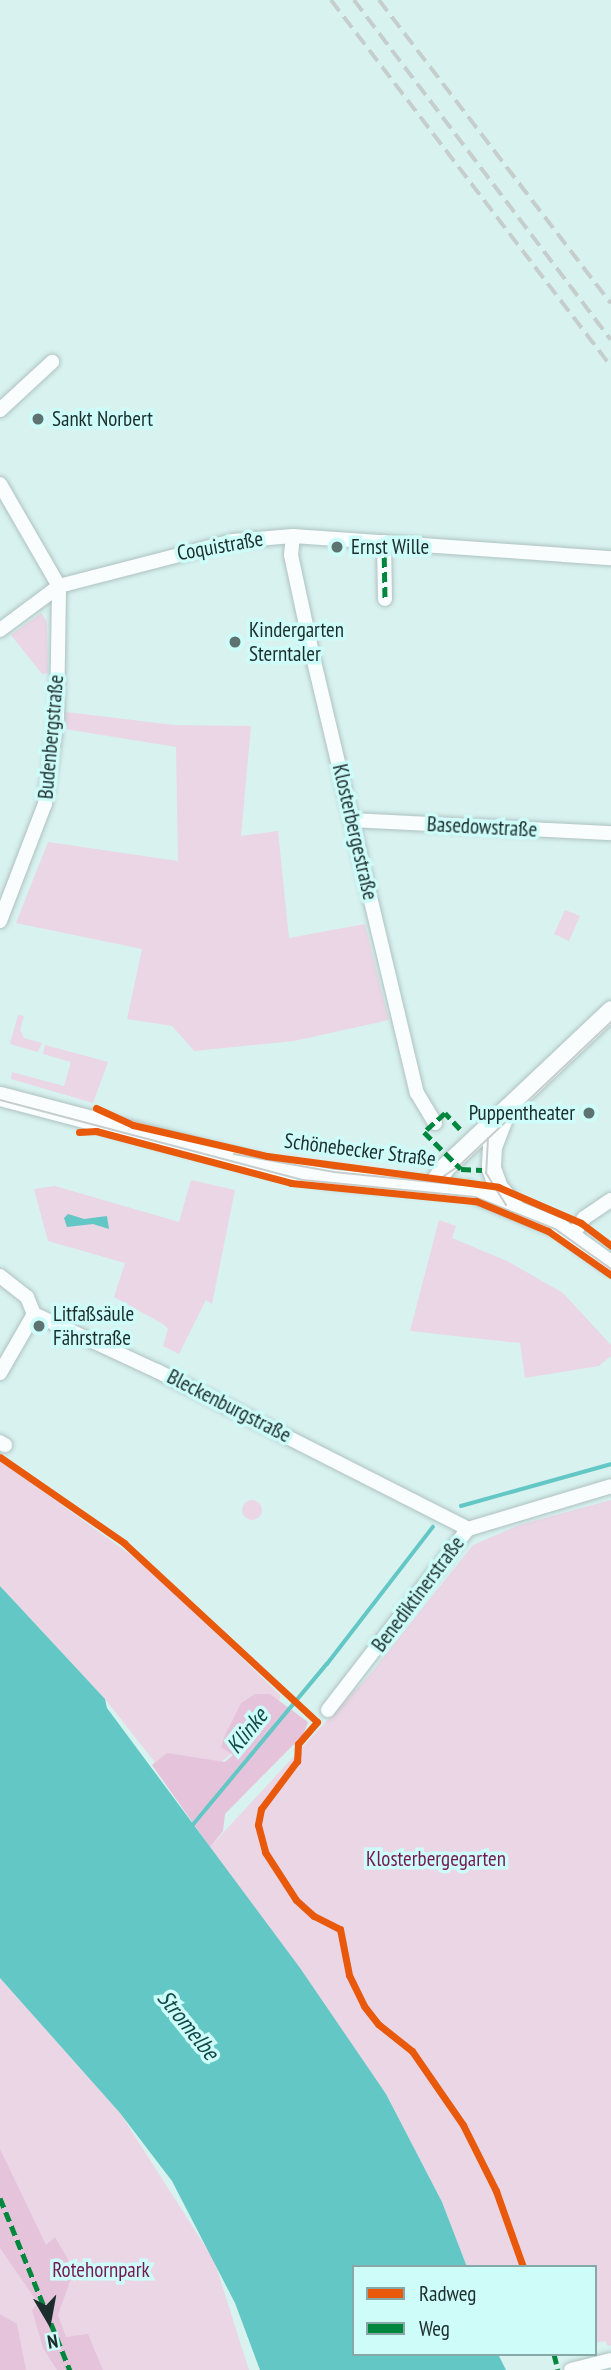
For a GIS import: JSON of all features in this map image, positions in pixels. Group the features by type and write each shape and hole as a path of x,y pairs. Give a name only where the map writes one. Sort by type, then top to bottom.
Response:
{"main road":[{"path":"431,1186 446,1166 610,1013"},
{"name":"Schönebecker Straße","path":"0,1096 263,1165 334,1179 467,1190 573,1235 611,1265"},
{"path":"505,1113 492,1146 491,1168 501,1192 519,1210"}],"street":[{"path":"0,410 52,362"},
{"path":"0,484 59,586 0,630"},
{"name":"Coquistraße","path":"59,586 212,544 293,536 611,558"},
{"name":"Klosterbergestraße","path":"293,536 292,555 307,628 417,1093 435,1123"},
{"path":"384,542 385,599"},
{"name":"Budenbergstraße","path":"0,921 45,804 57,717 59,586"},
{"name":"Basedowstraße","path":"353,820 611,833"},
{"path":"573,1235 584,1218 611,1200"},
{"name":"Bleckenburgstraße","path":"0,1276 27,1297 34,1314 158,1371 468,1529"},
{"path":"0,1373 34,1314"},
{"name":"Benediktinerstraße","path":"328,1710 468,1529 611,1486"},
{"path":"572,2370 611,2360"}],"green space":[{"path":"41,613 47,622 48,673 42,674 11,635"},
{"path":"66,712 174,725 251,726 241,836 278,831 289,938 365,924 389,1020 294,1041 194,1051 172,1026 127,1019 142,949 16,923 48,842 178,861 176,747 65,729"},
{"path":"565,910 580,916 569,941 554,934"},
{"path":"18,1015 24,1016 20,1030 24,1038 42,1043 38,1052 10,1044"},
{"path":"45,1045 108,1062 93,1103 11,1079 12,1072 64,1086 71,1062 43,1054"},
{"path":"191,1180 235,1190 212,1304 206,1300 179,1354 163,1346 168,1329 163,1324 114,1297 125,1263 48,1241 34,1189 55,1186 179,1222"},
{"path":"439,1220 456,1226 452,1238 507,1261 563,1293 611,1345 611,1356 599,1366 525,1378 520,1343 410,1331"},
{"path":"0,1460 150,1569 281,1696 264,1728 180,1794 105,1699 0,1586"},
{"path":"252,1500 259,1503 262,1510 259,1517 252,1520 245,1517 242,1510 245,1503"},
{"name":"Klosterbergegarten","path":"611,1500 611,2345 608,2346 605,2341 597,2343 597,2265 466,2265 442,2202 386,2094 210,1847 370,1674 473,1545 519,1525"},
{"name":"Rotehornpark","path":"0,1978 120,2113 214,2260 249,2370 0,2370"}],"shaded area":[{"path":"255,1694 270,1694 308,1722 303,1735 225,1814 223,1831 210,1847 152,1765 167,1753 225,1762 233,1755 221,1747 225,1735 241,1703"},
{"path":"0,2149 46,2245 55,2237 74,2270 58,2315 66,2337 88,2334 103,2370 57,2370 43,2348 32,2310 38,2303 0,2248"},
{"path":"0,2314 17,2324 26,2370 0,2370"}],"water":[{"path":"68,1214 84,1219 107,1216 109,1229 93,1224 67,1227 64,1218"},
{"name":"Stromelbe","path":"0,1586 105,1699 107,1708 300,1968 386,2094 442,2202 466,2265 352,2265 352,2356 499,2356 506,2370 260,2370 235,2303 172,2181 120,2113 0,1978"}],"waterway":[{"name":"Klinke","path":"461,1506 611,1464"},
{"name":"Klinke","path":"191,1827 327,1664 433,1527"}],"tram line":[{"path":"435,1182 460,1165 611,1022"},
{"path":"0,1100 303,1180 475,1197 555,1229 611,1269"},
{"path":"488,1138 486,1173 506,1205"},
{"path":"234,1154 334,1172 462,1185"}],"railway":[{"path":"331,0 611,366"},
{"path":"354,0 611,340"},
{"path":"379,0 611,303"}],"marked path":[{"path":"384,542 385,599"},
{"path":"460,1129 445,1113 424,1132 461,1169 482,1170"},
{"path":"0,2198 70,2370"},
{"path":"554,2356 558,2370"}],"cycle path":[{"path":"96,1108 133,1125 267,1156 498,1187 581,1223 611,1246"},
{"path":"79,1132 96,1131 291,1183 476,1201 548,1231 611,1275"},
{"path":"0,1457 124,1543 317,1722 298,1744 297,1761 261,1809 258,1825 265,1852 296,1900 314,1916 340,1929 349,1975 364,2006 378,2024 412,2051 463,2125 496,2191 522,2265"}],"place":[{"name":"Sankt Norbert","path":"38,419"},
{"name":"Ernst Wille","path":"337,547"},
{"name":"Kindergarten Sterntaler","path":"235,642"},
{"name":"Puppentheater","path":"589,1113"},
{"name":"Litfaßsäule Fährstraße","path":"39,1326"}]}
